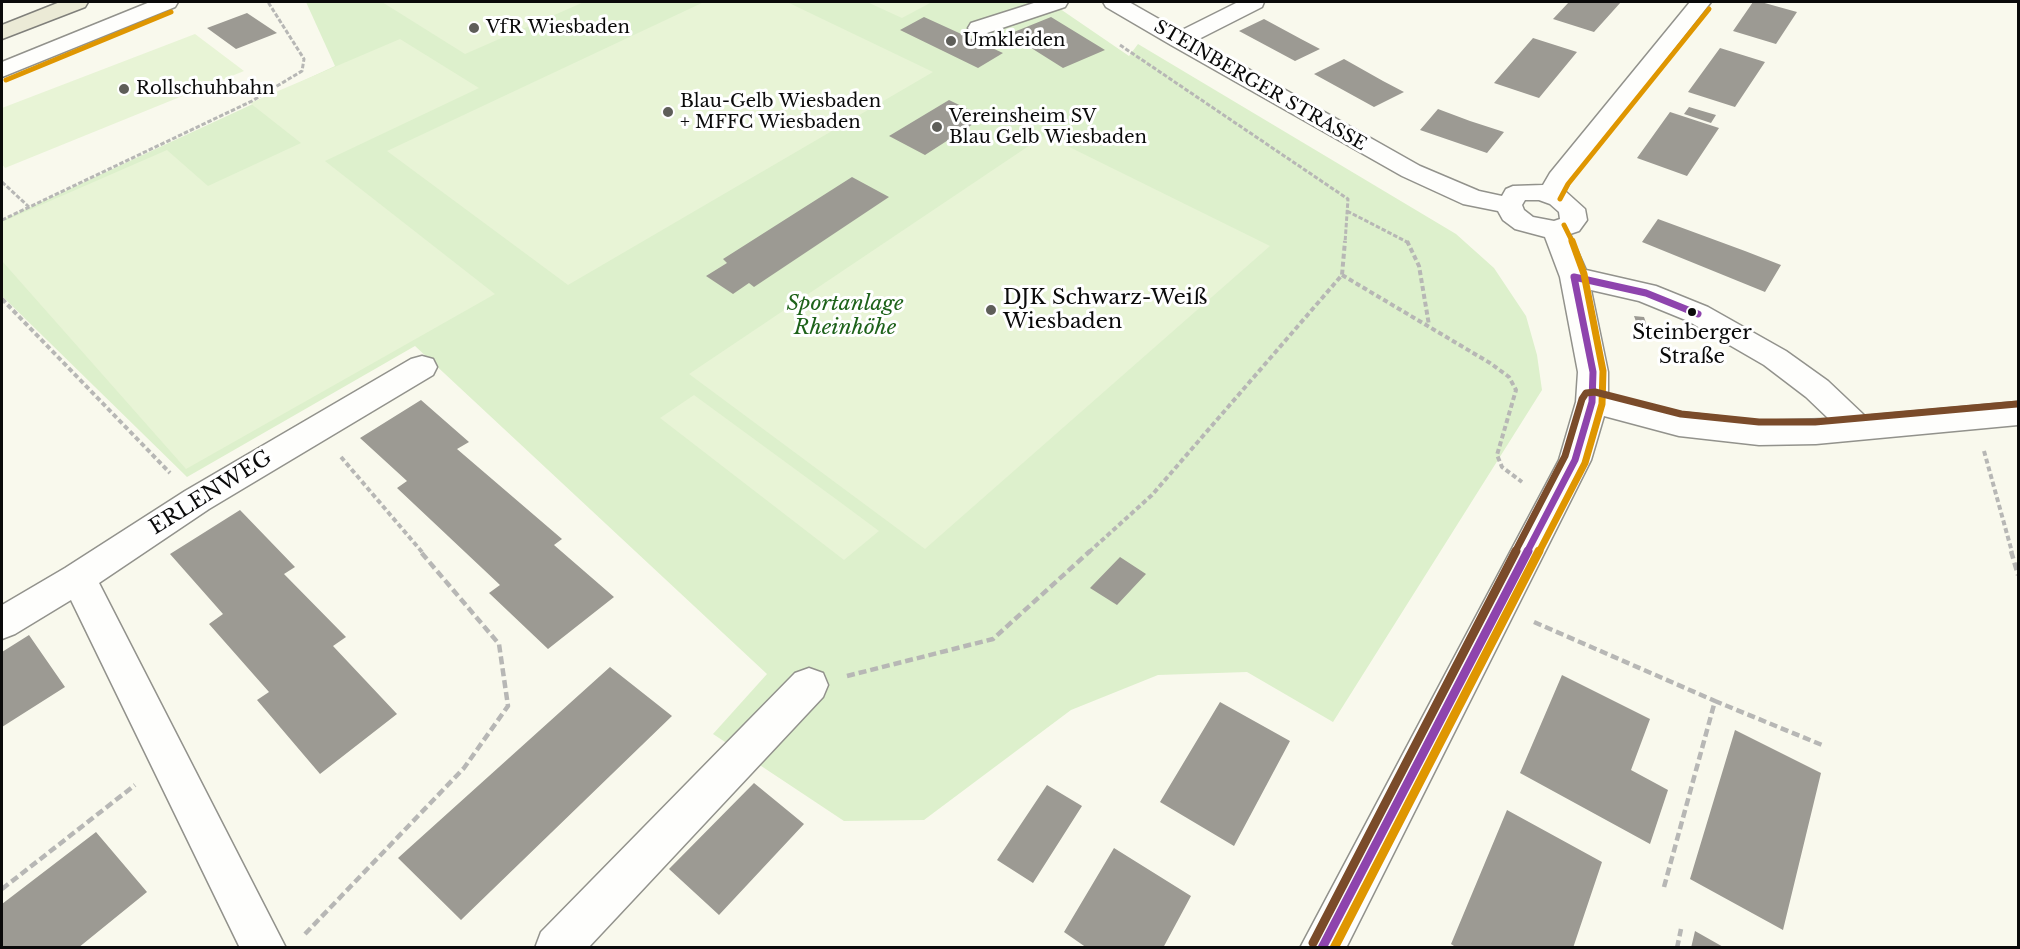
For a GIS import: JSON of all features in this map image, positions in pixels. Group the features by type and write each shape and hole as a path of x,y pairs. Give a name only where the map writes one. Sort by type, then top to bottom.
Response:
{"main road":[{"path":"2,33 77,2"}],"street":[{"path":"2,70 167,2"},
{"path":"979,28 1057,2"},
{"name":"STEINBERGER STRASSE","path":"1114,2 1412,171 1472,198 1509,205"},
{"path":"1179,40 1254,2"},
{"path":"1701,2 1555,186 1515,195 1509,205 1512,214 1524,223 1539,228 1565,254 1646,293 1698,314 1775,358 1817,389 1858,428"},
{"path":"1323,948 1575,460 1592,402 1593,372 1565,254 1574,215 1555,186"},
{"name":"ERLENWEG","path":"2,623 78,578 196,500 422,367"},
{"path":"1592,402 1679,424 1759,433 1816,432 2019,414"},
{"path":"78,578 169,759 282,943"},
{"path":"557,948 809,685"}],"path":[{"path":"2,220 252,101 302,71 304,59 268,2"},
{"path":"809,685 993,639 1152,495 1342,275 1348,199 1115,41"},
{"path":"2,182 29,207"},
{"path":"1347,211 1409,242 1419,266 1429,326"},
{"path":"1342,275 1490,363 1509,377 1516,390 1497,455 1502,467 1553,502"},
{"path":"2,299 196,500"},
{"path":"1975,417 2019,575"},
{"path":"282,943 464,768 508,706 499,644 317,429"},
{"path":"1499,607 1822,745"},
{"path":"1664,887 1715,701"},
{"path":"2,889 169,759"},
{"path":"1677,948 1681,929"}],"green space":[{"name":"Sportanlage Rheinhöhe","path":"306,2 1050,2 1129,56 1138,44 1456,234 1494,268 1526,316 1537,355 1542,390 1333,722 1247,672 1158,675 1071,710 924,820 844,821 713,734 767,674 415,346 187,477 2,296 2,220 335,66"},
{"name":"VfR Wiesbaden","path":"382,2 584,2 465,54"},
{"name":"Blau-Gelb Wiesbaden + MFFC Wiesbaden","path":"704,2 787,2 933,72 568,285 387,151"},
{"path":"867,2 932,2 902,18"},
{"name":"Rollschuhbahn","path":"195,34 244,71 5,168 2,164 2,108"},
{"path":"400,39 479,88 325,161 495,294 186,469 2,261 2,222 167,150 208,186 301,143 250,103"},
{"name":"DJK Schwarz-Weiß Wiesbaden","path":"1045,135 1270,246 925,549 689,374"},
{"path":"694,395 879,531 844,560 660,418"}],"building":[{"path":"1569,2 1621,2 1594,32 1553,19"},
{"path":"1753,2 1797,12 1776,44 1733,31"},
{"path":"247,13 277,33 236,49 207,28"},
{"name":"Umkleiden","path":"924,17 1003,53 978,68 900,30"},
{"path":"1051,17 1105,50 1063,68 1009,34"},
{"path":"1264,19 1320,49 1295,61 1239,31"},
{"path":"1533,38 1577,52 1539,98 1494,83"},
{"path":"1720,48 1765,62 1735,107 1688,92"},
{"path":"1344,59 1404,92 1374,107 1314,74"},
{"name":"Vereinsheim SV Blau Gelb Wiesbaden","path":"949,100 984,117 925,155 889,136"},
{"path":"1689,107 1716,115 1711,123 1684,114"},
{"path":"1438,109 1504,132 1487,153 1420,130"},
{"path":"1670,112 1719,128 1687,176 1637,158"},
{"path":"852,177 889,197 754,287 749,283 733,294 706,276 727,263 723,259"},
{"path":"1658,219 1781,265 1765,292 1642,242"},
{"path":"1634,316 1644,317 1650,334 1640,333"},
{"path":"421,400 469,442 457,449 562,539 554,545 614,597 548,649 489,593 500,585 397,488 407,481 360,438"},
{"path":"240,510 295,567 284,574 346,637 333,646 397,714 320,774 257,700 269,692 209,624 223,614 170,554"},
{"path":"1120,557 1146,574 1117,605 1090,588"},
{"path":"29,635 65,687 2,727 2,652"},
{"path":"610,667 672,716 461,920 398,858"},
{"path":"1562,675 1650,719 1631,770 1668,790 1650,844 1520,773"},
{"path":"1220,702 1290,741 1234,846 1160,802"},
{"path":"1735,730 1821,773 1783,930 1690,879"},
{"path":"754,783 804,824 719,915 669,869"},
{"path":"1047,785 1082,806 1033,883 997,860"},
{"path":"1507,810 1602,862 1573,948 1457,948 1451,944"},
{"path":"96,832 147,892 78,948 2,948 2,904"},
{"path":"1114,848 1191,896 1163,948 1087,948 1064,932"},
{"path":"1695,931 1725,948 1691,948"}],"transit line":[{"path":"1560,199 1568,184 1709,9"},
{"path":"6,80 171,12"},
{"path":"1334,948 1585,463 1602,404 1603,371 1584,274 1577,250 1564,225"},
{"path":"1574,277 1646,293 1698,314"},
{"path":"1322,948 1575,460 1592,402 1593,372 1574,277"},
{"path":"1313,943 1565,456 1582,399 1586,393 1595,392 1681,414 1759,422 1815,422 2017,404"}],"place":[{"name":"VfR Wiesbaden","path":"474,28"},
{"name":"Umkleiden","path":"951,41"},
{"name":"Rollschuhbahn","path":"124,89"},
{"name":"Blau-Gelb Wiesbaden + MFFC Wiesbaden","path":"668,112"},
{"name":"Vereinsheim SV Blau Gelb Wiesbaden","path":"937,127"},
{"name":"DJK Schwarz-Weiß Wiesbaden","path":"991,310"},
{"name":"Steinberger Straße","path":"1692,312"}]}
